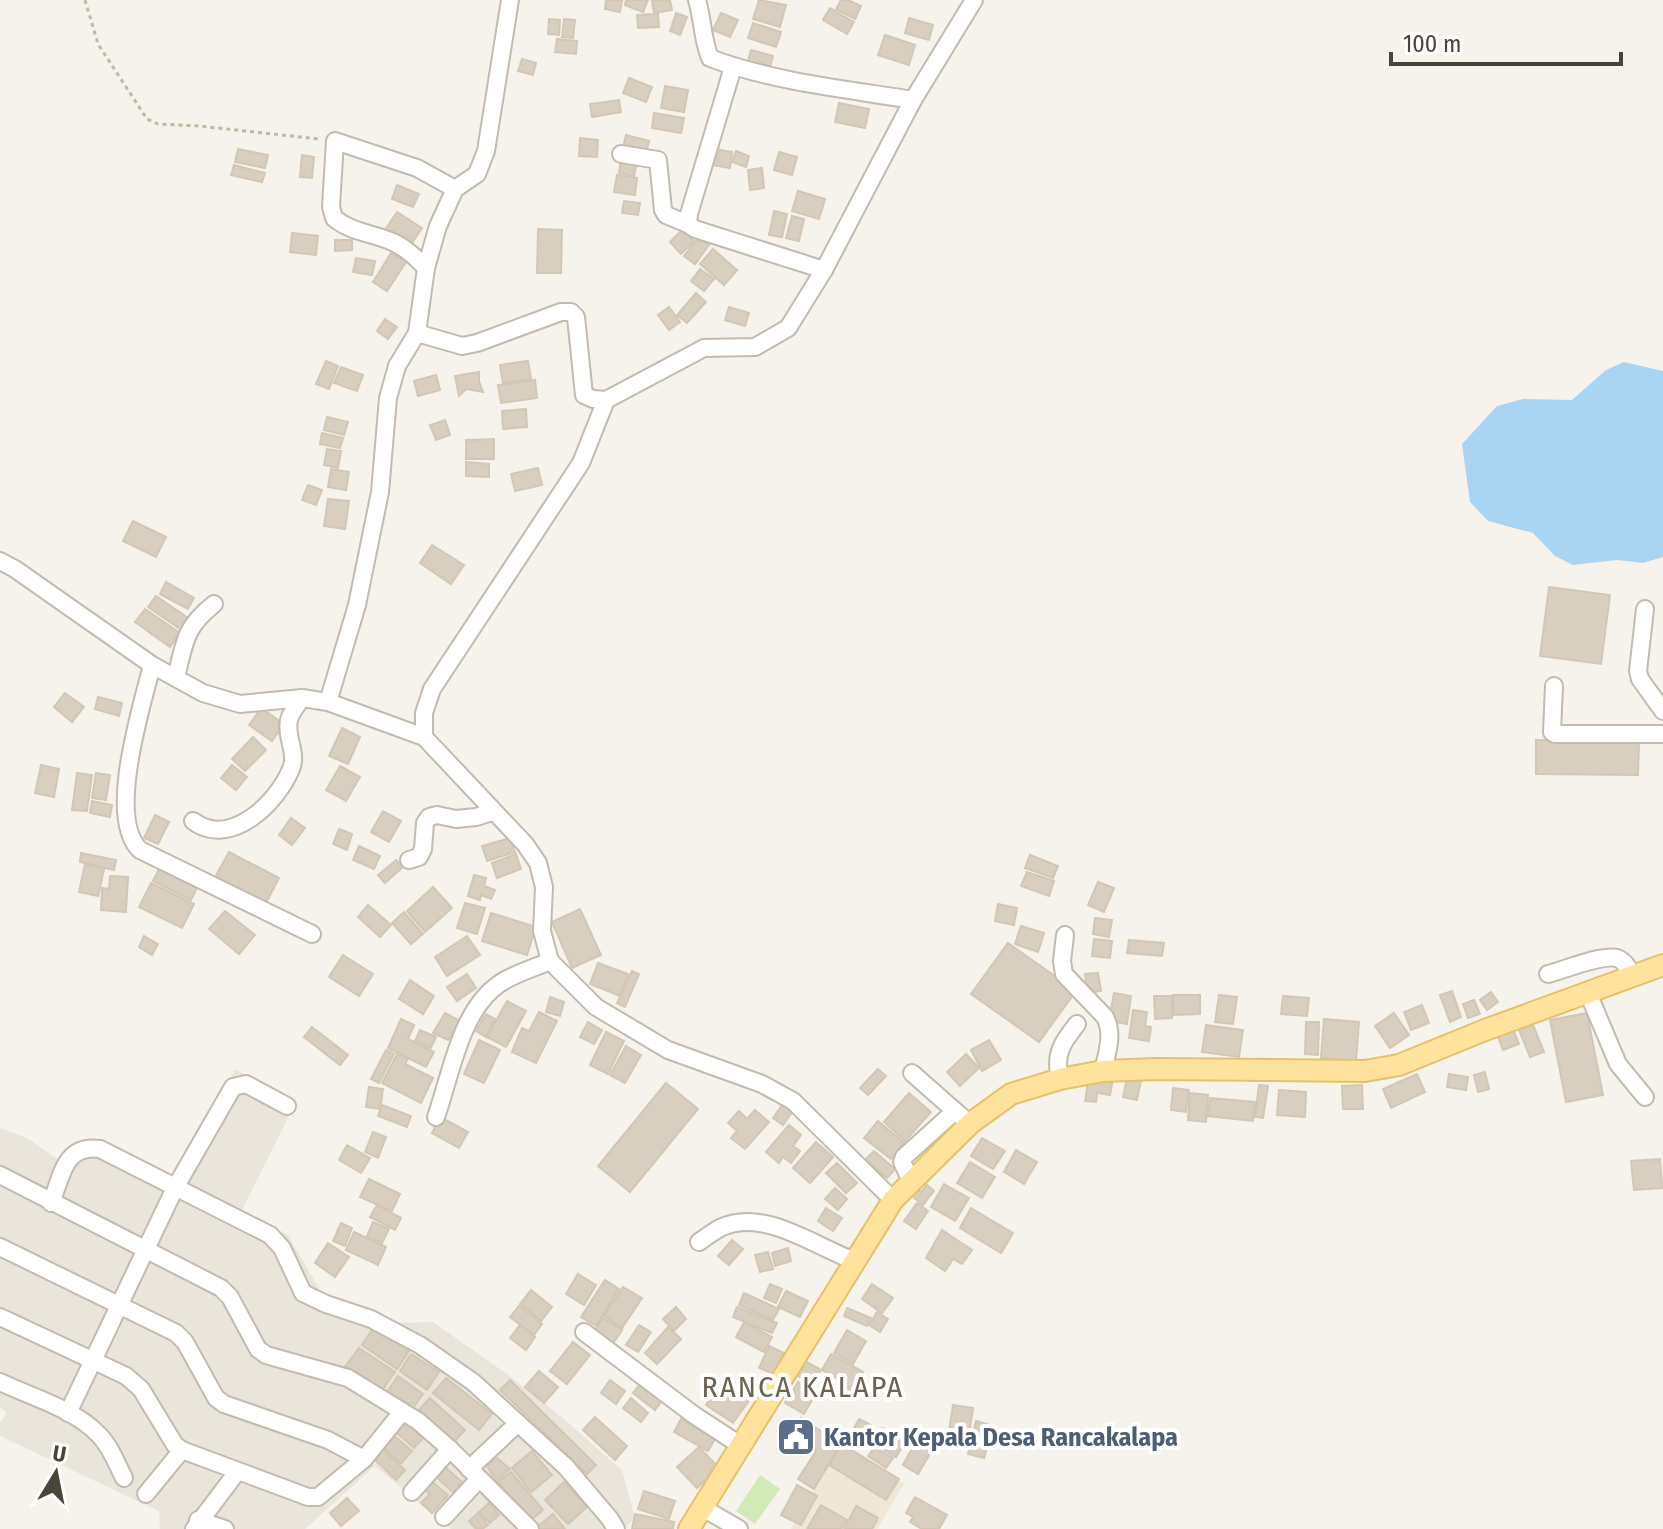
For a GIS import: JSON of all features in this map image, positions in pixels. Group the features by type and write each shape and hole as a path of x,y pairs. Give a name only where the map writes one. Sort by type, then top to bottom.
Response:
{"main road":[{"path":"689,1529 893,1200 963,1117 1011,1094 1060,1079 1103,1071 1365,1071 1399,1065 1663,965"}],"street":[{"path":"328,702 357,605 380,492 388,398 397,366 417,333 426,268 438,226 455,189 477,174 486,151 510,0"},
{"path":"697,0 703,20 703,40 710,58 733,67 799,82 913,100"},
{"path":"424,737 424,713 432,689 581,463 606,400 704,348 746,349 764,344 788,328 824,270 913,100 974,0"},
{"path":"688,224 733,67"},
{"path":"426,268 408,250 392,241 344,226 334,218 331,207 335,141 417,168 455,189"},
{"path":"621,154 658,160 666,215 695,229 824,270"},
{"path":"417,333 462,346 561,312 571,312 576,317 584,395 606,400"},
{"path":"0,561 152,665 203,693 240,704 302,698 328,702 424,737 525,844 538,863 544,887 542,931 550,961 596,1007 668,1050 762,1084 793,1101 893,1200"},
{"path":"176,677 188,631 195,619 214,604"},
{"path":"1645,609 1638,671 1640,679 1663,711"},
{"path":"152,665 126,777 129,833 133,843 140,850 312,934"},
{"path":"1554,686 1552,732 1555,734 1663,734"},
{"path":"193,821 205,828 226,829 246,821 275,795 294,760 288,722 302,698"},
{"path":"409,860 419,857 423,849 425,823 429,817 437,815 456,819 492,812"},
{"path":"1065,935 1064,974 1109,1025 1103,1071"},
{"path":"1548,974 1606,957 1617,958 1626,964 1633,976"},
{"path":"436,1117 456,1051 484,998 500,983 550,961"},
{"path":"1588,993 1618,1064 1645,1097"},
{"path":"1060,1079 1056,1063 1060,1046 1077,1024"},
{"path":"912,1073 963,1117"},
{"path":"68,1413 175,1188 233,1087 246,1084 287,1106"},
{"path":"51,1203 70,1155 91,1148 100,1149 270,1235 282,1248 303,1293 371,1319 420,1345 473,1382 566,1467 616,1529"},
{"path":"0,1175 221,1288 230,1297 258,1349 266,1355 348,1378 418,1421 530,1529"},
{"path":"699,1242 728,1225 763,1223 855,1261"},
{"path":"0,1247 176,1333 185,1342 216,1398 224,1404 328,1440 364,1459"},
{"path":"0,1317 134,1381 175,1445 182,1450 301,1495 318,1497 364,1459 402,1412"},
{"path":"584,1332 694,1415 740,1445"},
{"path":"0,1382 91,1427 103,1438 124,1478"},
{"path":"444,1517 474,1474 518,1423"},
{"path":"412,1492 450,1449"},
{"path":"146,1494 182,1450"},
{"path":"225,1529 196,1525 237,1472"},
{"path":"703,1508 739,1529"}],"path":[{"path":"85,0 98,44 147,119 158,124 335,141"}],"shaded area":[{"path":"235,1069 296,1102 241,1212 288,1235 321,1292 392,1323 433,1322 565,1420 622,1470 635,1518 623,1529 451,1529 375,1466 305,1529 160,1529 159,1511 0,1436 0,1423 7,1413 0,1407 0,1128 27,1138 69,1167 89,1138 181,1181"},
{"path":"843,1444 904,1484 877,1529 791,1529"}],"green space":[{"path":"760,1475 780,1489 755,1524 736,1511"}],"water":[{"path":"1624,362 1663,371 1663,557 1643,563 1617,560 1573,565 1555,556 1533,533 1488,521 1470,502 1462,444 1497,406 1523,399 1572,400 1606,370"}],"building":[{"path":"606,0 622,0 620,12 605,9"},
{"path":"626,0 648,0 643,12 625,5"},
{"path":"652,0 670,0 672,10 654,13"},
{"path":"759,0 786,5 780,27 753,19"},
{"path":"841,0 861,6 855,19 836,9"},
{"path":"830,8 854,22 847,34 823,20"},
{"path":"676,13 687,17 680,35 670,31"},
{"path":"721,13 738,20 730,37 713,30"},
{"path":"658,14 659,27 638,28 637,15"},
{"path":"909,18 933,25 929,40 905,33"},
{"path":"549,19 560,20 559,35 548,34"},
{"path":"564,19 575,20 573,38 562,37"},
{"path":"753,23 781,32 776,47 748,38"},
{"path":"885,35 915,45 909,65 878,55"},
{"path":"557,39 577,41 576,54 555,52"},
{"path":"751,50 773,56 769,71 747,65"},
{"path":"522,59 536,63 533,75 518,71"},
{"path":"629,78 652,87 646,102 623,93"},
{"path":"665,86 688,90 684,112 661,108"},
{"path":"619,100 621,112 592,117 590,104"},
{"path":"839,103 869,109 865,128 835,122"},
{"path":"654,113 684,118 681,133 652,128"},
{"path":"626,135 649,141 646,153 623,148"},
{"path":"580,138 598,140 597,157 579,156"},
{"path":"238,149 268,155 265,168 235,162"},
{"path":"715,149 732,152 730,168 712,165"},
{"path":"736,151 749,156 746,167 732,162"},
{"path":"779,152 797,157 792,175 774,170"},
{"path":"302,155 314,157 312,178 300,177"},
{"path":"621,158 637,160 634,176 619,173"},
{"path":"234,165 265,173 262,182 231,175"},
{"path":"762,168 764,188 750,190 748,170"},
{"path":"617,175 637,178 635,195 614,192"},
{"path":"397,185 419,194 413,207 392,199"},
{"path":"798,191 825,199 819,219 792,211"},
{"path":"624,201 640,203 638,215 622,213"},
{"path":"774,211 787,214 782,237 769,235"},
{"path":"397,212 422,228 410,246 385,230"},
{"path":"792,216 804,219 799,241 786,238"},
{"path":"538,229 562,230 561,273 537,273"},
{"path":"682,230 694,241 681,254 670,242"},
{"path":"292,233 318,236 316,255 290,252"},
{"path":"698,238 709,245 695,264 684,256"},
{"path":"335,240 352,240 352,250 335,251"},
{"path":"713,249 737,270 724,285 700,264"},
{"path":"391,253 406,262 387,291 373,282"},
{"path":"356,258 375,261 372,275 353,272"},
{"path":"700,269 714,279 704,291 691,281"},
{"path":"696,293 706,302 687,323 677,315"},
{"path":"669,307 680,322 669,330 658,315"},
{"path":"729,307 749,313 745,326 725,320"},
{"path":"385,319 397,327 388,339 377,331"},
{"path":"326,361 338,366 329,389 316,384"},
{"path":"528,361 531,379 503,383 500,365"},
{"path":"341,367 363,375 357,391 334,383"},
{"path":"479,372 483,392 466,389 459,396 455,376"},
{"path":"436,375 440,390 418,396 414,381"},
{"path":"535,380 537,398 501,403 498,385"},
{"path":"526,409 527,427 503,429 502,411"},
{"path":"327,417 348,422 344,435 324,430"},
{"path":"445,420 450,435 436,440 430,425"},
{"path":"322,433 343,438 340,448 320,444"},
{"path":"494,439 494,459 466,459 466,440"},
{"path":"327,449 341,451 338,468 324,465"},
{"path":"466,462 489,464 489,477 466,476"},
{"path":"538,468 542,485 515,491 511,474"},
{"path":"331,469 349,472 346,490 328,487"},
{"path":"308,485 322,490 316,505 302,500"},
{"path":"328,499 349,501 345,529 324,526"},
{"path":"133,521 166,537 156,557 123,541"},
{"path":"432,545 464,565 451,584 420,563"},
{"path":"166,582 194,598 188,609 160,594"},
{"path":"1549,587 1610,595 1601,664 1540,656"},
{"path":"156,596 188,618 180,629 148,607"},
{"path":"145,609 180,633 170,647 135,622"},
{"path":"65,693 84,707 72,722 54,707"},
{"path":"98,697 122,703 119,716 95,709"},
{"path":"261,708 284,724 272,741 249,725"},
{"path":"342,728 360,737 348,764 329,756"},
{"path":"253,737 266,750 245,771 232,759"},
{"path":"1536,740 1639,741 1638,775 1536,774"},
{"path":"41,765 59,769 54,797 35,793"},
{"path":"232,765 247,777 236,790 221,778"},
{"path":"340,766 360,777 346,801 326,790"},
{"path":"77,773 92,775 87,811 72,810"},
{"path":"96,773 110,775 106,800 92,798"},
{"path":"92,801 112,805 110,817 90,813"},
{"path":"383,811 401,821 389,842 371,832"},
{"path":"155,815 169,822 158,844 144,838"},
{"path":"291,818 305,828 292,845 279,835"},
{"path":"339,829 352,834 347,850 333,844"},
{"path":"510,838 515,852 487,861 482,846"},
{"path":"359,846 380,856 374,869 353,860"},
{"path":"229,852 279,878 265,905 214,879"},
{"path":"81,853 116,860 114,870 80,862"},
{"path":"516,854 521,869 497,878 492,863"},
{"path":"1030,855 1058,866 1053,878 1025,868"},
{"path":"396,860 403,867 385,883 378,875"},
{"path":"85,864 104,869 98,896 79,892"},
{"path":"161,865 199,884 191,900 153,881"},
{"path":"1027,872 1054,881 1049,896 1021,886"},
{"path":"474,875 486,878 484,886 495,890 491,899 481,895 480,900 468,896"},
{"path":"110,876 128,877 126,912 101,910 102,888 109,889"},
{"path":"1098,882 1114,888 1104,912 1088,905"},
{"path":"151,883 194,904 182,928 139,907"},
{"path":"433,887 452,908 425,932 407,911"},
{"path":"465,903 485,908 477,934 457,928"},
{"path":"998,904 1017,908 1014,925 995,921"},
{"path":"368,905 391,925 380,937 358,917"},
{"path":"580,909 601,955 572,968 552,922"},
{"path":"225,911 255,935 239,954 209,929"},
{"path":"404,912 423,934 411,944 392,923"},
{"path":"491,913 536,927 527,955 482,941"},
{"path":"1095,918 1112,920 1109,937 1093,934"},
{"path":"1021,926 1044,933 1038,952 1015,944"},
{"path":"144,936 158,944 152,955 139,947"},
{"path":"467,936 480,955 447,976 435,957"},
{"path":"1094,939 1112,941 1110,958 1092,956"},
{"path":"1129,940 1164,943 1162,956 1127,953"},
{"path":"1008,943 1076,991 1039,1042 971,994"},
{"path":"343,955 373,974 359,996 329,977"},
{"path":"598,963 628,974 620,996 590,984"},
{"path":"632,971 639,974 625,1007 617,1003"},
{"path":"1098,973 1101,991 1087,993 1085,974"},
{"path":"467,974 476,988 457,1001 447,987"},
{"path":"410,980 434,996 423,1014 399,999"},
{"path":"1452,991 1461,1017 1450,1022 1440,995"},
{"path":"1491,992 1498,1002 1487,1010 1480,1000"},
{"path":"1114,993 1131,996 1127,1024 1109,1021"},
{"path":"1173,995 1200,995 1200,1014 1173,1015"},
{"path":"1219,995 1237,997 1233,1024 1215,1022"},
{"path":"1154,996 1172,996 1172,1018 1155,1019"},
{"path":"1283,996 1309,998 1307,1016 1281,1014"},
{"path":"550,997 564,1002 560,1016 546,1012"},
{"path":"1474,1000 1480,1014 1468,1018 1463,1004"},
{"path":"507,1001 526,1011 506,1047 487,1037"},
{"path":"1422,1005 1429,1023 1411,1030 1404,1012"},
{"path":"1133,1010 1147,1012 1145,1026 1151,1027 1149,1041 1129,1038"},
{"path":"539,1012 557,1021 536,1063 512,1052 522,1028 529,1031"},
{"path":"445,1013 460,1021 448,1040 433,1033"},
{"path":"1394,1013 1409,1035 1390,1048 1375,1026"},
{"path":"1587,1013 1603,1095 1566,1102 1550,1020"},
{"path":"486,1014 495,1019 486,1037 476,1031"},
{"path":"401,1019 414,1025 408,1039 434,1052 426,1067 388,1048"},
{"path":"1324,1019 1359,1022 1356,1061 1321,1058"},
{"path":"588,1022 602,1030 594,1044 580,1037"},
{"path":"1306,1022 1319,1022 1318,1055 1305,1054"},
{"path":"1206,1025 1243,1030 1239,1057 1202,1052"},
{"path":"1511,1025 1519,1044 1503,1050 1496,1031"},
{"path":"1533,1025 1544,1052 1530,1057 1519,1030"},
{"path":"312,1027 348,1055 340,1065 304,1037"},
{"path":"420,1030 436,1037 431,1048 415,1041"},
{"path":"606,1032 624,1041 608,1074 590,1065"},
{"path":"479,1040 500,1050 484,1083 464,1074"},
{"path":"989,1040 1001,1060 982,1071 971,1050"},
{"path":"626,1046 641,1055 625,1083 610,1075"},
{"path":"386,1050 394,1054 379,1083 371,1079"},
{"path":"397,1054 408,1059 405,1064 433,1078 421,1103 382,1083"},
{"path":"966,1054 979,1068 960,1086 947,1072"},
{"path":"878,1069 886,1076 868,1095 860,1088"},
{"path":"1485,1072 1489,1089 1478,1092 1474,1075"},
{"path":"1417,1074 1425,1092 1391,1108 1383,1089"},
{"path":"1449,1074 1468,1077 1466,1090 1447,1087"},
{"path":"1089,1075 1113,1078 1110,1095 1097,1093 1096,1102 1085,1101"},
{"path":"1127,1078 1141,1080 1137,1100 1123,1097"},
{"path":"666,1083 698,1109 630,1192 598,1166"},
{"path":"1259,1085 1268,1086 1263,1118 1255,1117"},
{"path":"1362,1085 1363,1109 1343,1109 1342,1086"},
{"path":"369,1087 383,1089 380,1109 366,1107"},
{"path":"1173,1088 1189,1090 1186,1112 1171,1110"},
{"path":"1279,1090 1306,1092 1305,1117 1277,1115"},
{"path":"909,1093 931,1112 905,1141 884,1122"},
{"path":"1190,1093 1208,1095 1206,1122 1188,1120"},
{"path":"1210,1098 1255,1102 1253,1121 1208,1116"},
{"path":"783,1104 793,1111 783,1125 773,1118"},
{"path":"382,1105 411,1116 407,1127 378,1116"},
{"path":"755,1110 769,1122 745,1149 731,1138 737,1131 728,1123 739,1111 747,1119"},
{"path":"440,1117 468,1132 459,1148 432,1133"},
{"path":"878,1121 904,1143 891,1159 864,1138"},
{"path":"789,1125 801,1135 793,1146 800,1151 791,1163 783,1157 779,1163 766,1152"},
{"path":"373,1132 386,1137 378,1158 365,1152"},
{"path":"982,1138 1005,1151 993,1169 971,1156"},
{"path":"816,1142 833,1157 810,1183 793,1168"},
{"path":"347,1145 370,1158 361,1173 339,1160"},
{"path":"1016,1150 1037,1162 1024,1184 1004,1172"},
{"path":"874,1151 895,1169 887,1178 865,1160"},
{"path":"1660,1159 1662,1188 1634,1190 1631,1161"},
{"path":"970,1162 995,1177 982,1198 957,1183"},
{"path":"837,1163 857,1183 846,1193 826,1173"},
{"path":"369,1179 400,1194 392,1211 360,1197"},
{"path":"944,1184 969,1198 955,1221 931,1207"},
{"path":"912,1185 921,1192 927,1185 934,1191 923,1205 906,1191"},
{"path":"835,1188 847,1199 838,1210 825,1199"},
{"path":"917,1203 928,1211 916,1229 904,1221"},
{"path":"377,1205 401,1218 395,1230 370,1217"},
{"path":"826,1208 842,1218 833,1231 818,1221"},
{"path":"971,1208 1013,1233 1001,1253 960,1228"},
{"path":"373,1222 389,1229 382,1243 367,1236"},
{"path":"341,1223 352,1228 345,1246 333,1241"},
{"path":"942,1230 972,1250 962,1264 953,1259 945,1271 926,1258"},
{"path":"354,1232 386,1247 378,1265 346,1250"},
{"path":"732,1240 743,1249 729,1265 718,1256"},
{"path":"328,1243 349,1257 335,1277 315,1263"},
{"path":"788,1248 791,1261 775,1266 772,1253"},
{"path":"768,1252 773,1269 760,1272 755,1255"},
{"path":"578,1274 596,1285 584,1305 566,1294"},
{"path":"605,1280 619,1289 596,1326 581,1317"},
{"path":"770,1284 782,1289 776,1303 764,1298"},
{"path":"872,1284 893,1298 882,1313 862,1299"},
{"path":"623,1287 642,1298 622,1328 604,1316"},
{"path":"531,1290 552,1307 541,1321 520,1304"},
{"path":"786,1291 808,1301 800,1317 778,1307"},
{"path":"744,1293 779,1309 773,1320 739,1305"},
{"path":"519,1306 542,1324 534,1335 510,1317"},
{"path":"676,1307 686,1319 674,1331 663,1319"},
{"path":"737,1307 777,1323 772,1333 733,1317"},
{"path":"847,1308 871,1318 867,1326 844,1316"},
{"path":"877,1312 888,1319 880,1332 869,1325"},
{"path":"603,1318 622,1330 612,1345 593,1333"},
{"path":"744,1322 772,1337 764,1352 736,1337"},
{"path":"520,1325 535,1337 526,1350 510,1338"},
{"path":"639,1325 651,1332 638,1352 626,1345"},
{"path":"374,1327 409,1351 397,1369 362,1345"},
{"path":"668,1327 681,1339 657,1364 645,1353"},
{"path":"847,1330 866,1341 853,1364 834,1353"},
{"path":"573,1342 590,1355 567,1384 550,1371"},
{"path":"769,1346 784,1353 774,1374 759,1368"},
{"path":"359,1348 395,1372 380,1393 344,1368"},
{"path":"411,1354 439,1372 427,1390 400,1371"},
{"path":"831,1354 863,1372 851,1396 835,1388 839,1380 822,1370"},
{"path":"801,1359 821,1370 813,1384 793,1373"},
{"path":"539,1371 558,1387 544,1403 525,1387"},
{"path":"398,1376 423,1394 410,1412 385,1395"},
{"path":"726,1376 753,1395 733,1423 706,1405"},
{"path":"446,1378 492,1414 479,1430 433,1393"},
{"path":"510,1380 596,1465 587,1474 500,1390"},
{"path":"610,1380 625,1391 616,1404 601,1393"},
{"path":"642,1382 663,1399 655,1410 633,1393"},
{"path":"798,1382 816,1393 804,1414 785,1403"},
{"path":"430,1398 465,1430 451,1445 416,1413"},
{"path":"631,1398 648,1413 641,1422 623,1408"},
{"path":"953,1405 973,1408 969,1434 949,1431"},
{"path":"595,1417 627,1446 615,1460 583,1430"},
{"path":"801,1418 841,1444 814,1489 798,1479 816,1451 807,1445 800,1455 783,1445 787,1438 784,1436 793,1421 797,1424"},
{"path":"681,1419 715,1439 708,1451 674,1432"},
{"path":"859,1419 871,1425 859,1448 847,1441"},
{"path":"404,1421 423,1438 414,1448 395,1431"},
{"path":"976,1421 993,1426 984,1458 968,1454"},
{"path":"882,1428 905,1442 896,1457 873,1443"},
{"path":"393,1435 412,1451 401,1463 383,1447"},
{"path":"915,1443 931,1452 918,1474 903,1465"},
{"path":"842,1444 899,1479 886,1500 829,1465"},
{"path":"381,1447 405,1470 396,1480 372,1457"},
{"path":"699,1447 719,1468 697,1488 677,1467"},
{"path":"875,1447 893,1458 886,1468 868,1456"},
{"path":"532,1451 552,1475 531,1492 512,1468"},
{"path":"497,1458 510,1469 496,1481 487,1466"},
{"path":"444,1466 462,1482 453,1492 435,1476"},
{"path":"511,1472 543,1510 530,1521 498,1482"},
{"path":"431,1481 448,1495 432,1513 421,1503 430,1494 424,1488"},
{"path":"564,1482 587,1507 568,1524 545,1500"},
{"path":"797,1485 817,1496 801,1525 781,1515"},
{"path":"644,1491 675,1501 669,1519 638,1509"},
{"path":"915,1497 947,1515 939,1529 922,1529 910,1522 913,1517 906,1513"},
{"path":"347,1498 359,1511 341,1526 330,1513"},
{"path":"489,1503 499,1515 490,1523 479,1512"},
{"path":"821,1505 847,1520 841,1529 807,1529"},
{"path":"856,1506 878,1518 872,1529 844,1529"},
{"path":"478,1513 488,1525 482,1529 476,1529 469,1521"},
{"path":"553,1514 565,1529 538,1529 537,1527"},
{"path":"635,1514 674,1522 673,1529 632,1529"}],"place":[{"name":"Kantor Kepala Desa Rancakalapa","path":"796,1437"}],"district":[{"name":"RANCA KALAPA","path":"803,1387"}]}
